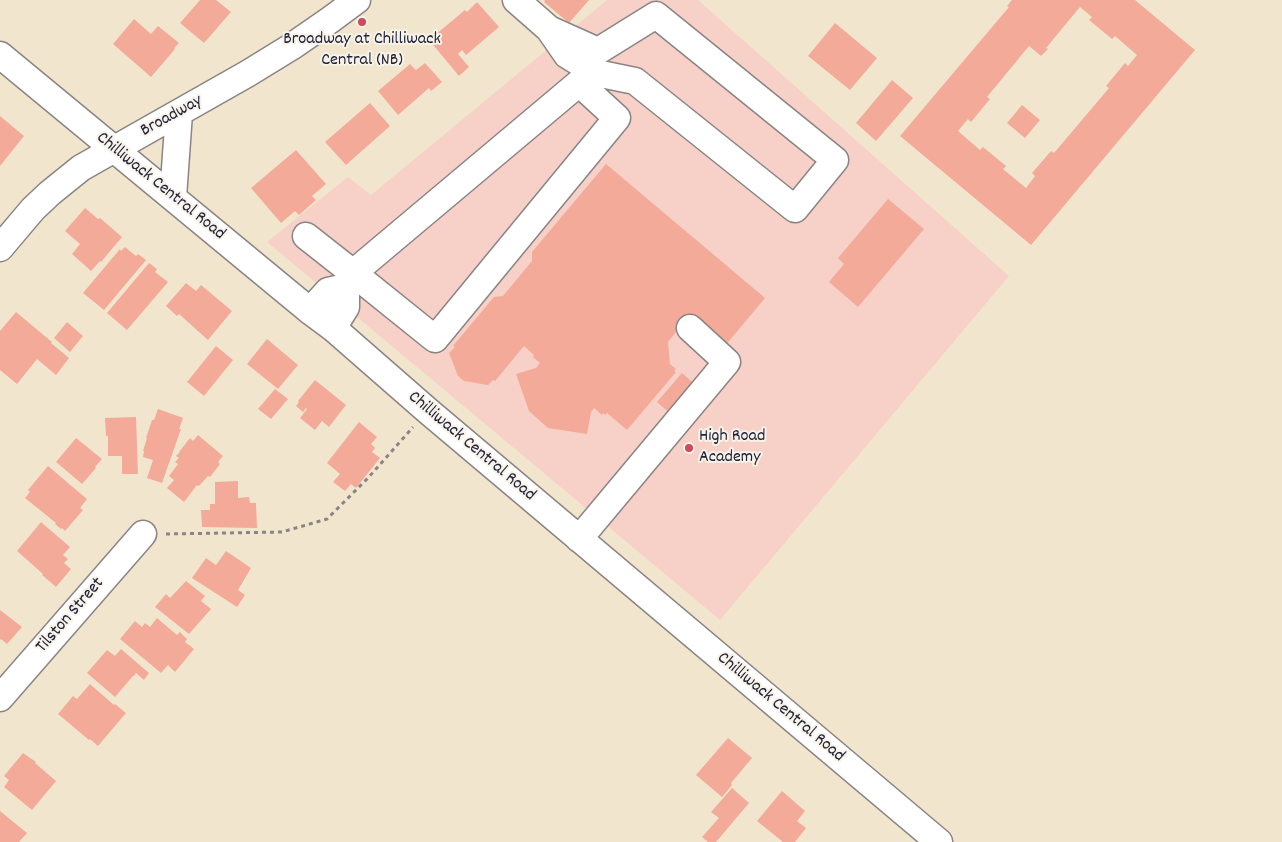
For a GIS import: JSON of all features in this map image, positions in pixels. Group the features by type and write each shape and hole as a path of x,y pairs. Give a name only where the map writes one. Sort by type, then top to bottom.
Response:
{"street":[{"name":"Broadway","path":"0,248 33,209 80,168 247,74 291,47 357,0"},
{"path":"516,0 549,29 567,55 596,73 635,81 795,209 835,160 656,15 598,51 549,29"},
{"name":"Chilliwack Central Road","path":"0,54 113,149 333,328 428,411 939,842"},
{"path":"306,236 350,280 435,339 617,118 579,83 350,280 328,291 310,311"},
{"path":"173,197 179,113"},
{"path":"333,328 346,307 350,280"},
{"path":"579,539 727,362 690,328"},
{"name":"Tilston Street","path":"0,698 143,534"}],"path":[{"path":"143,534 282,532 327,519 368,478 428,411"}],"shaded area":[{"name":"High Road Academy","path":"607,0 698,0 1009,276 720,620 267,242 348,177 371,195"}],"building":[{"path":"200,0 216,0 231,12 204,43 180,23"},
{"path":"545,0 589,0 569,23 544,2"},
{"path":"1012,0 1135,0 1195,50 1031,245 900,136 1009,7 1007,6","holes":["1080,7 1092,17 1089,20 1112,39 1115,36 1137,55 1128,66 1125,63 1106,86 1109,88 1054,153 1051,151 1032,173 1035,176 1026,188 1003,169 1006,166 983,147 980,150 958,131 968,119 971,122 990,99 987,97 1029,46 1041,56"]},
{"path":"477,2 499,27 466,55 462,50 458,54 469,67 459,76 429,40 465,10 467,12"},
{"path":"134,19 151,34 158,26 179,43 151,77 113,44"},
{"path":"835,23 877,58 850,90 808,56"},
{"path":"425,63 442,82 431,91 429,88 398,115 378,91 410,64 416,70"},
{"path":"892,80 913,98 876,141 856,123"},
{"path":"370,103 390,126 346,165 325,142"},
{"path":"1022,105 1040,120 1025,138 1007,123"},
{"path":"0,116 24,136 0,166"},
{"path":"296,150 326,184 312,196 316,200 299,215 295,211 281,223 251,188"},
{"path":"606,164 765,298 724,347 688,315 668,342 670,364 676,369 674,371 676,372 627,430 607,413 602,415 594,408 591,412 587,434 548,428 529,411 516,374 536,368 540,363 524,346 495,381 493,380 488,385 464,381 458,376 449,353 494,297 503,296 532,261 532,252"},
{"path":"888,199 924,229 858,307 829,282 844,264 838,258"},
{"path":"85,208 122,237 91,271 72,254 80,244 65,231"},
{"path":"125,247 136,256 138,254 146,260 104,310 83,293 120,249 121,251"},
{"path":"149,263 157,269 155,272 168,282 127,330 107,313"},
{"path":"186,283 196,291 201,285 232,311 208,340 179,314 177,316 166,306"},
{"path":"16,312 69,358 56,375 37,359 17,384 0,370 0,331"},
{"path":"67,322 83,336 70,352 54,338"},
{"path":"267,339 298,365 278,389 247,364"},
{"path":"216,346 233,360 204,396 187,382"},
{"path":"682,373 699,388 674,417 657,402"},
{"path":"315,380 346,405 329,427 322,421 315,430 300,418 307,409 303,412 296,406"},
{"path":"275,389 288,399 271,419 258,409"},
{"path":"158,409 183,418 162,483 147,478 153,460 143,457 146,438"},
{"path":"136,417 138,474 122,474 122,456 108,456 108,436 106,436 105,418"},
{"path":"359,422 377,437 371,444 375,448 372,452 380,458 356,488 351,484 345,491 333,482 340,474 327,463"},
{"path":"198,435 223,456 218,462 220,464 210,477 208,476 199,486 197,485 184,502 167,488 174,480 169,476 178,464 175,462 179,458 176,456 190,438 193,441"},
{"path":"76,438 102,459 82,484 56,462"},
{"path":"48,466 87,499 80,508 83,510 65,531 25,498 30,492 28,490"},
{"path":"238,481 238,498 249,497 250,503 256,503 257,528 202,527 201,510 210,510 210,504 215,504 215,482"},
{"path":"41,522 70,547 63,555 68,559 64,563 71,569 56,587 17,551"},
{"path":"226,551 251,568 238,590 245,595 237,607 192,578 206,558 216,565"},
{"path":"186,581 205,596 201,601 211,609 189,634 155,607 166,594 170,598"},
{"path":"0,610 22,627 7,644 0,640"},
{"path":"157,618 177,635 180,632 187,639 185,642 194,649 175,672 168,665 161,673 120,639 135,621 142,627 145,623 150,627"},
{"path":"121,649 149,673 144,680 136,673 115,697 87,673 107,650 115,656"},
{"path":"90,684 126,713 98,746 58,714 73,696 77,699"},
{"path":"728,738 752,758 722,797 696,775"},
{"path":"23,753 36,762 56,781 32,810 4,787 9,780 4,776"},
{"path":"732,788 749,803 716,842 708,842 702,837 719,818 711,812"},
{"path":"782,791 805,811 797,821 806,828 795,842 783,842 757,821"},
{"path":"0,811 27,833 19,842 0,842"}],"place":[{"name":"Broadway at Chilliwack Central (NB)","path":"362,22"},
{"name":"High Road Academy","path":"689,448"}]}
